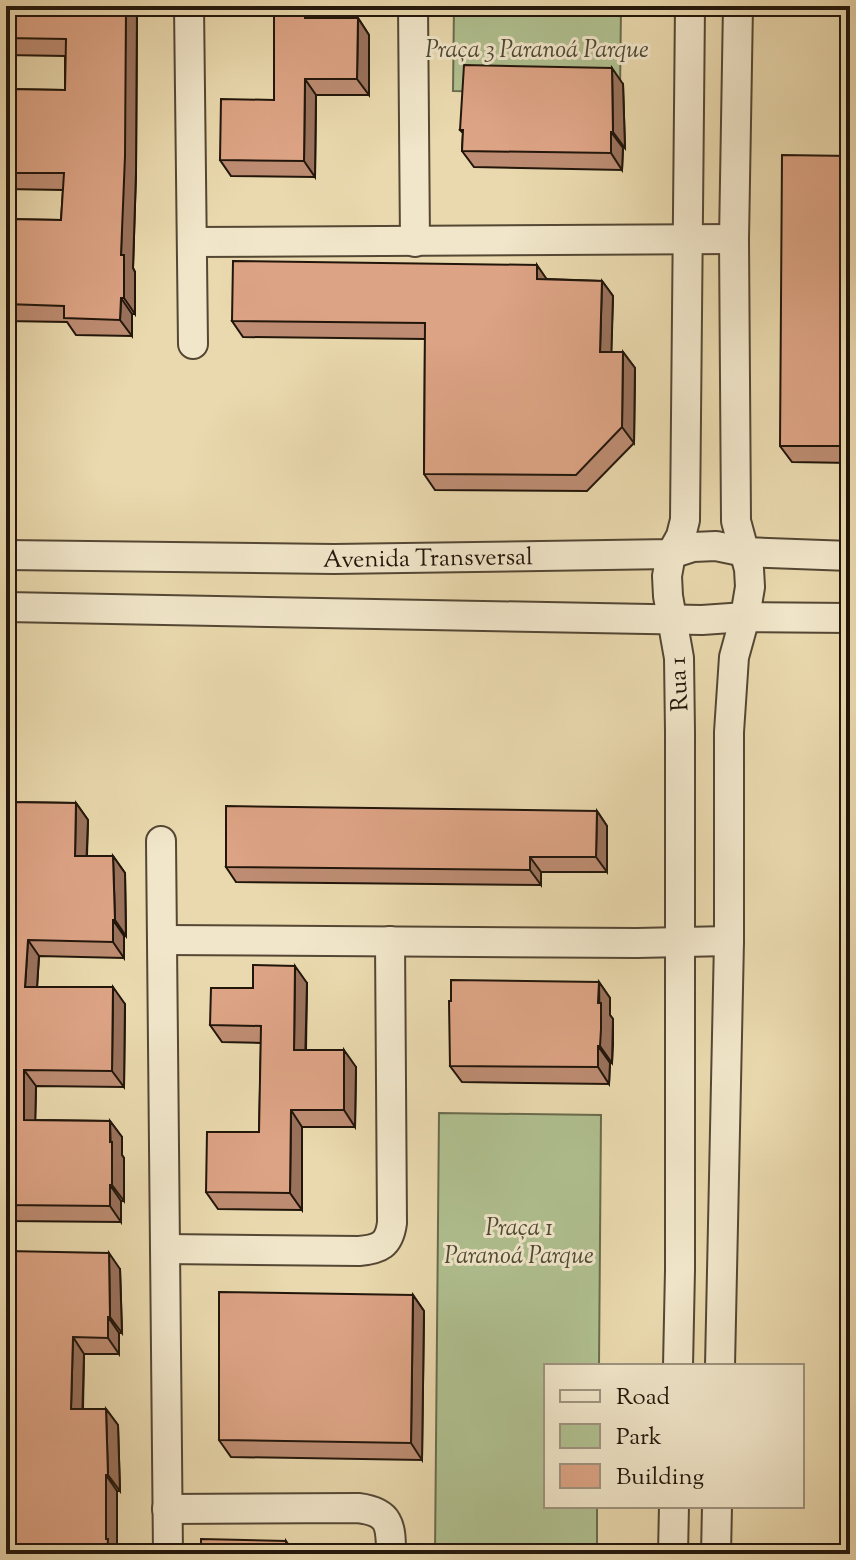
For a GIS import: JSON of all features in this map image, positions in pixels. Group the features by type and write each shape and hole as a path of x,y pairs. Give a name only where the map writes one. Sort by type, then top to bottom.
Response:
{"street":[{"path":"189,6 193,344"},
{"path":"413,6 415,242"},
{"name":"Rua 1","path":"678,1364 679,658 667,576 671,554 685,520 690,6"},
{"path":"720,1364 729,941 729,732 734,657 750,587 749,569 736,521 734,239 738,6"},
{"path":"192,242 734,239"},
{"name":"Avenida Transversal","path":"6,555 334,559 671,554 693,547 716,546 745,552 850,556"},
{"path":"6,607 720,620 745,617 850,618"},
{"path":"161,841 168,1554"},
{"path":"162,940 729,941"},
{"path":"165,1249 359,1251 384,1244 390,1236 390,941"},
{"path":"673,1554 674,1508"},
{"path":"716,1554 717,1508"},
{"path":"167,1509 372,1510 383,1515 389,1524 391,1554"}],"green space":[{"name":"Praça 3 Paranoá Parque","path":"454,6 621,6 620,93 453,91"},
{"name":"Praça 1 Paranoá Parque","path":"439,1113 601,1115 599,1364 544,1364 544,1508 597,1508 597,1554 435,1554"}],"building":[{"path":"6,6 126,6 121,255 124,255 124,298 121,298 120,320 64,318 64,306 6,304 6,219 61,220 64,173 6,173 6,89 65,90 66,39 6,38"},
{"path":"274,6 305,6 305,18 358,18 357,79 305,79 304,161 220,160 221,99 274,100"},
{"path":"464,65 612,68 611,153 462,151 463,130 460,130"},
{"path":"782,155 850,156 850,446 780,446"},
{"path":"233,261 537,265 537,279 602,281 600,352 623,352 622,427 576,475 424,474 425,323 232,321"},
{"path":"6,798 7,802 76,803 75,856 113,856 113,942 28,940 25,987 113,987 112,1071 24,1070 24,1120 110,1121 110,1206 6,1205"},
{"path":"226,806 597,811 596,857 530,857 530,870 226,867"},
{"path":"253,965 295,966 294,1050 344,1050 344,1110 291,1110 290,1193 206,1192 207,1132 259,1132 261,1026 210,1025 211,988 253,988"},
{"path":"451,980 599,982 601,1029 598,1067 450,1066"},
{"path":"6,1251 109,1253 108,1338 73,1337 71,1409 106,1409 107,1554 6,1554"},
{"path":"219,1292 413,1295 411,1443 219,1440"},
{"path":"201,1539 286,1541 286,1554 201,1554"}]}
